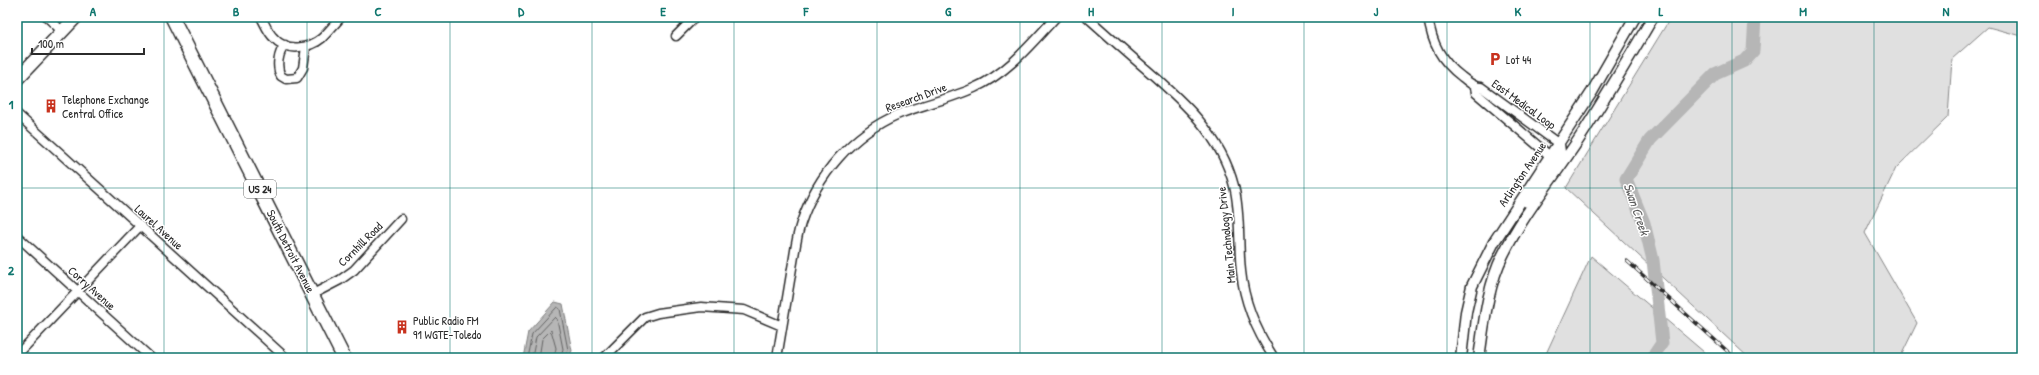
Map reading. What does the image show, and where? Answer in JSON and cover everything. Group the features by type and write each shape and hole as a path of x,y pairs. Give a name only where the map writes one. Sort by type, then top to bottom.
{"main road":[{"path":"17,79 76,17"},
{"name":"South Detroit Avenue","path":"172,17 313,294 341,356"}],"street":[{"path":"46,17 62,31"},
{"path":"261,17 274,39 285,45 299,48 309,45 321,38 341,17"},
{"path":"676,36 695,17"},
{"name":"Research Drive","path":"777,358 800,224 818,186 842,154 862,136 887,120 912,109 961,94 999,74 1028,48 1056,17"},
{"name":"Main Technology Drive","path":"1086,17 1187,105 1203,124 1217,146 1229,172 1236,199 1241,271 1246,298 1261,337 1274,358"},
{"name":"East Medical Loop","path":"1428,17 1432,37 1441,56 1450,67 1474,87 1481,88 1558,144"},
{"name":"Arlington Avenue","path":"1461,358 1466,312 1472,286 1500,231 1592,92 1635,17"},
{"path":"1502,256 1519,227 1588,126 1653,17"},
{"path":"285,45 281,51 278,65 281,76 286,79 297,78 301,73 309,45"},
{"name":"East Medical Loop","path":"1474,87 1476,93 1550,156"},
{"name":"Laurel Avenue","path":"17,114 286,358"},
{"path":"1479,358 1485,313 1493,281 1502,256 1505,240 1510,228 1557,159 1560,152 1558,144"},
{"name":"Cornhill Road","path":"313,294 343,278 354,270 402,219"},
{"path":"17,355 140,226"},
{"name":"Corry Avenue","path":"17,236 151,358"},
{"path":"604,358 645,317 658,313 700,307 744,310 782,326"}],"shaded area":[{"path":"1671,17 2022,17 2022,36 1988,27 1952,59 1948,117 1896,168 1865,233 1917,323 1900,358 1749,358 1566,188"},
{"path":"1591,256 1711,358 1544,358"}],"water":[{"path":"555,302 563,304 572,351 568,358 523,358 528,332"}],"waterway":[{"name":"Swan Creek","path":"1652,358 1662,343 1653,260 1644,223 1626,179 1650,140 1715,74 1744,61 1753,51 1755,17"}],"railway":[{"path":"1627,261 1735,358"}],"place":[{"name":"Lot 44","path":"1495,59"},
{"name":"Telephone Exchange Central Office","path":"51,106"},
{"name":"Public Radio FM 91 WGTE-Toledo","path":"402,327"}]}
